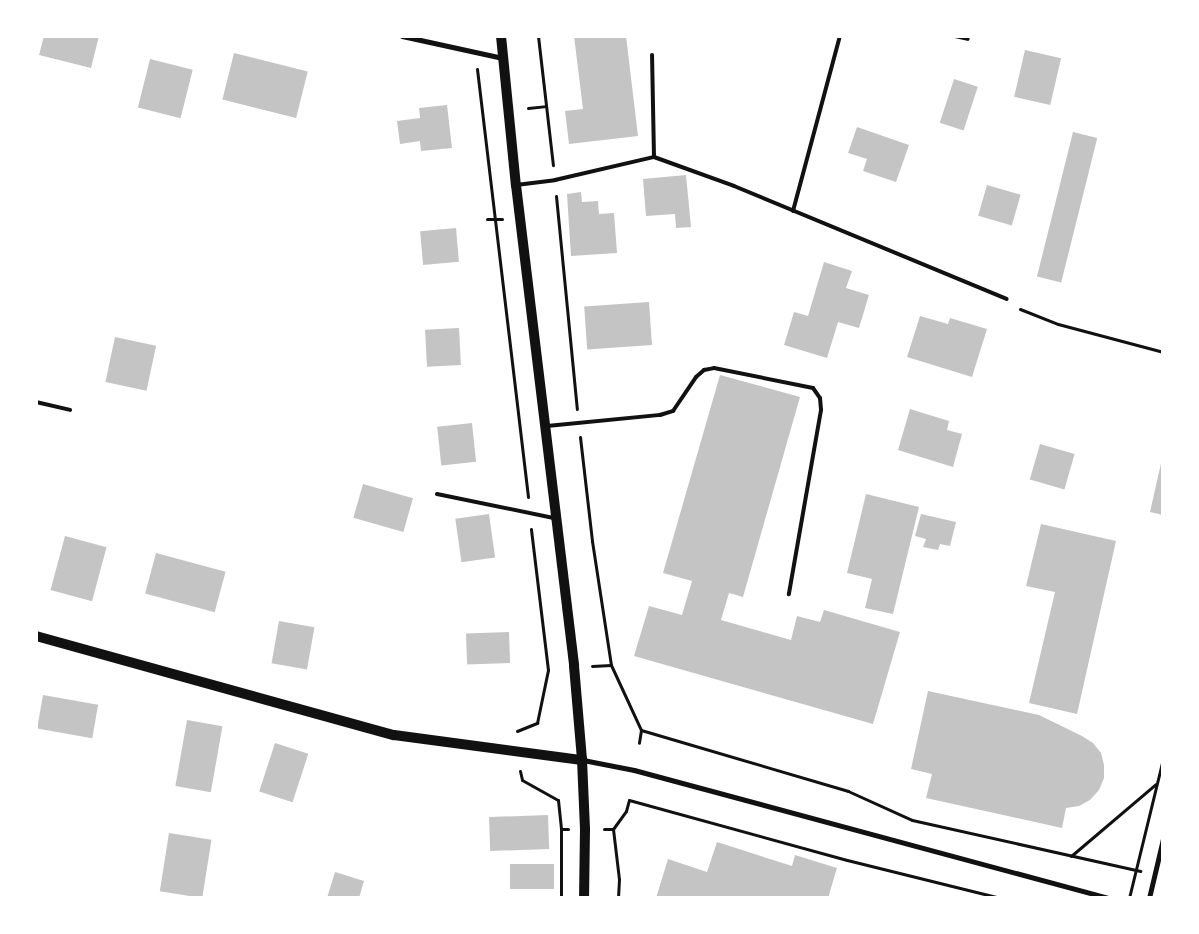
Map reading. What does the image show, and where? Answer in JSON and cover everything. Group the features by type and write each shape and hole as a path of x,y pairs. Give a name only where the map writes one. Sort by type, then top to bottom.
{"main road":[{"path":"501,36 516,185 556,518 582,760 585,829 584,898"},
{"path":"36,636 394,734 582,760"}],"street":[{"path":"402,36 503,58"},
{"path":"582,760 634,770 1107,898"},
{"path":"1149,898 1163,839"}],"lane":[{"path":"793,211 840,36"},
{"path":"955,36 968,39"},
{"path":"652,55 654,157"},
{"path":"516,185 555,180 654,157 734,186 1007,299"},
{"path":"545,426 660,415 673,411 696,377 704,370 714,368 813,388 820,398 821,410 789,594"},
{"path":"36,402 70,410"},
{"path":"437,494 556,518"}],"path":[{"path":"538,36 555,180 578,423 592,541 611,665 641,730 639,743"},
{"path":"475,53 548,670 538,723 517,731 514,750 522,780 558,800 561,829 561,898"},
{"path":"1007,299 1024,312 1163,352"},
{"path":"641,730 848,791 912,820 1154,874"},
{"path":"1129,898 1134,870 1163,758"},
{"path":"1071,856 1156,784"},
{"path":"618,898 619,879 613,829 626,811 628,800 847,860 1001,898"},
{"path":"561,829 613,829"}],"building":[{"path":"44,36 99,36 91,68 39,55"},
{"path":"574,36 626,36 638,136 569,144 565,111 583,109"},
{"path":"1025,50 1061,58 1050,105 1014,97"},
{"path":"234,53 308,71 296,118 222,100"},
{"path":"150,59 193,70 181,118 138,108"},
{"path":"954,79 978,87 964,130 940,123"},
{"path":"447,105 452,148 421,151 420,141 400,144 397,121 420,118 419,108"},
{"path":"857,127 909,145 896,182 863,171 867,159 848,153"},
{"path":"1073,132 1097,138 1061,283 1037,277"},
{"path":"686,175 691,227 676,228 675,214 646,216 643,179"},
{"path":"987,185 1021,195 1012,225 978,216"},
{"path":"581,192 582,202 598,201 599,214 614,213 617,253 571,256 567,194"},
{"path":"456,228 459,262 423,265 420,231"},
{"path":"824,262 852,271 846,288 869,295 859,328 838,322 827,358 784,345 794,312 808,316"},
{"path":"649,302 652,345 587,349 584,307"},
{"path":"920,316 948,324 950,318 987,329 972,377 907,357"},
{"path":"459,328 461,365 427,367 425,330"},
{"path":"115,337 156,346 147,391 105,382"},
{"path":"720,375 800,397 743,597 729,593 721,620 791,640 797,616 820,622 824,610 900,632 873,724 634,656 649,606 682,615 692,581 663,573"},
{"path":"910,409 949,421 947,430 962,434 953,467 898,450"},
{"path":"472,423 476,462 441,465 437,427"},
{"path":"1040,444 1075,454 1064,489 1030,480"},
{"path":"1163,459 1163,515 1150,512"},
{"path":"363,484 413,498 403,532 353,518"},
{"path":"866,494 919,507 893,614 865,608 872,579 847,573"},
{"path":"489,514 495,558 461,562 455,519"},
{"path":"921,514 956,522 950,546 940,544 938,550 923,547 926,539 915,536"},
{"path":"1041,524 1116,541 1077,714 1029,703 1055,592 1026,586"},
{"path":"65,536 107,547 92,601 51,590"},
{"path":"156,553 226,572 215,612 145,594"},
{"path":"279,621 314,627 307,670 272,663"},
{"path":"509,632 510,663 467,664 466,634"},
{"path":"928,691 1039,715 1082,736 1093,743 1101,753 1104,765 1104,778 1099,790 1090,800 1079,806 1066,808 1062,828 926,798 932,774 911,769"},
{"path":"43,695 98,705 92,738 37,728"},
{"path":"187,720 222,726 211,792 175,786"},
{"path":"275,743 308,754 293,802 259,792"},
{"path":"548,815 549,849 490,851 489,817"},
{"path":"169,833 211,840 202,898 160,891"},
{"path":"717,842 792,866 795,855 837,868 828,898 656,898 668,859 707,872"},
{"path":"510,864 554,864 554,889 510,889"},
{"path":"335,872 364,881 359,898 327,898"}]}
